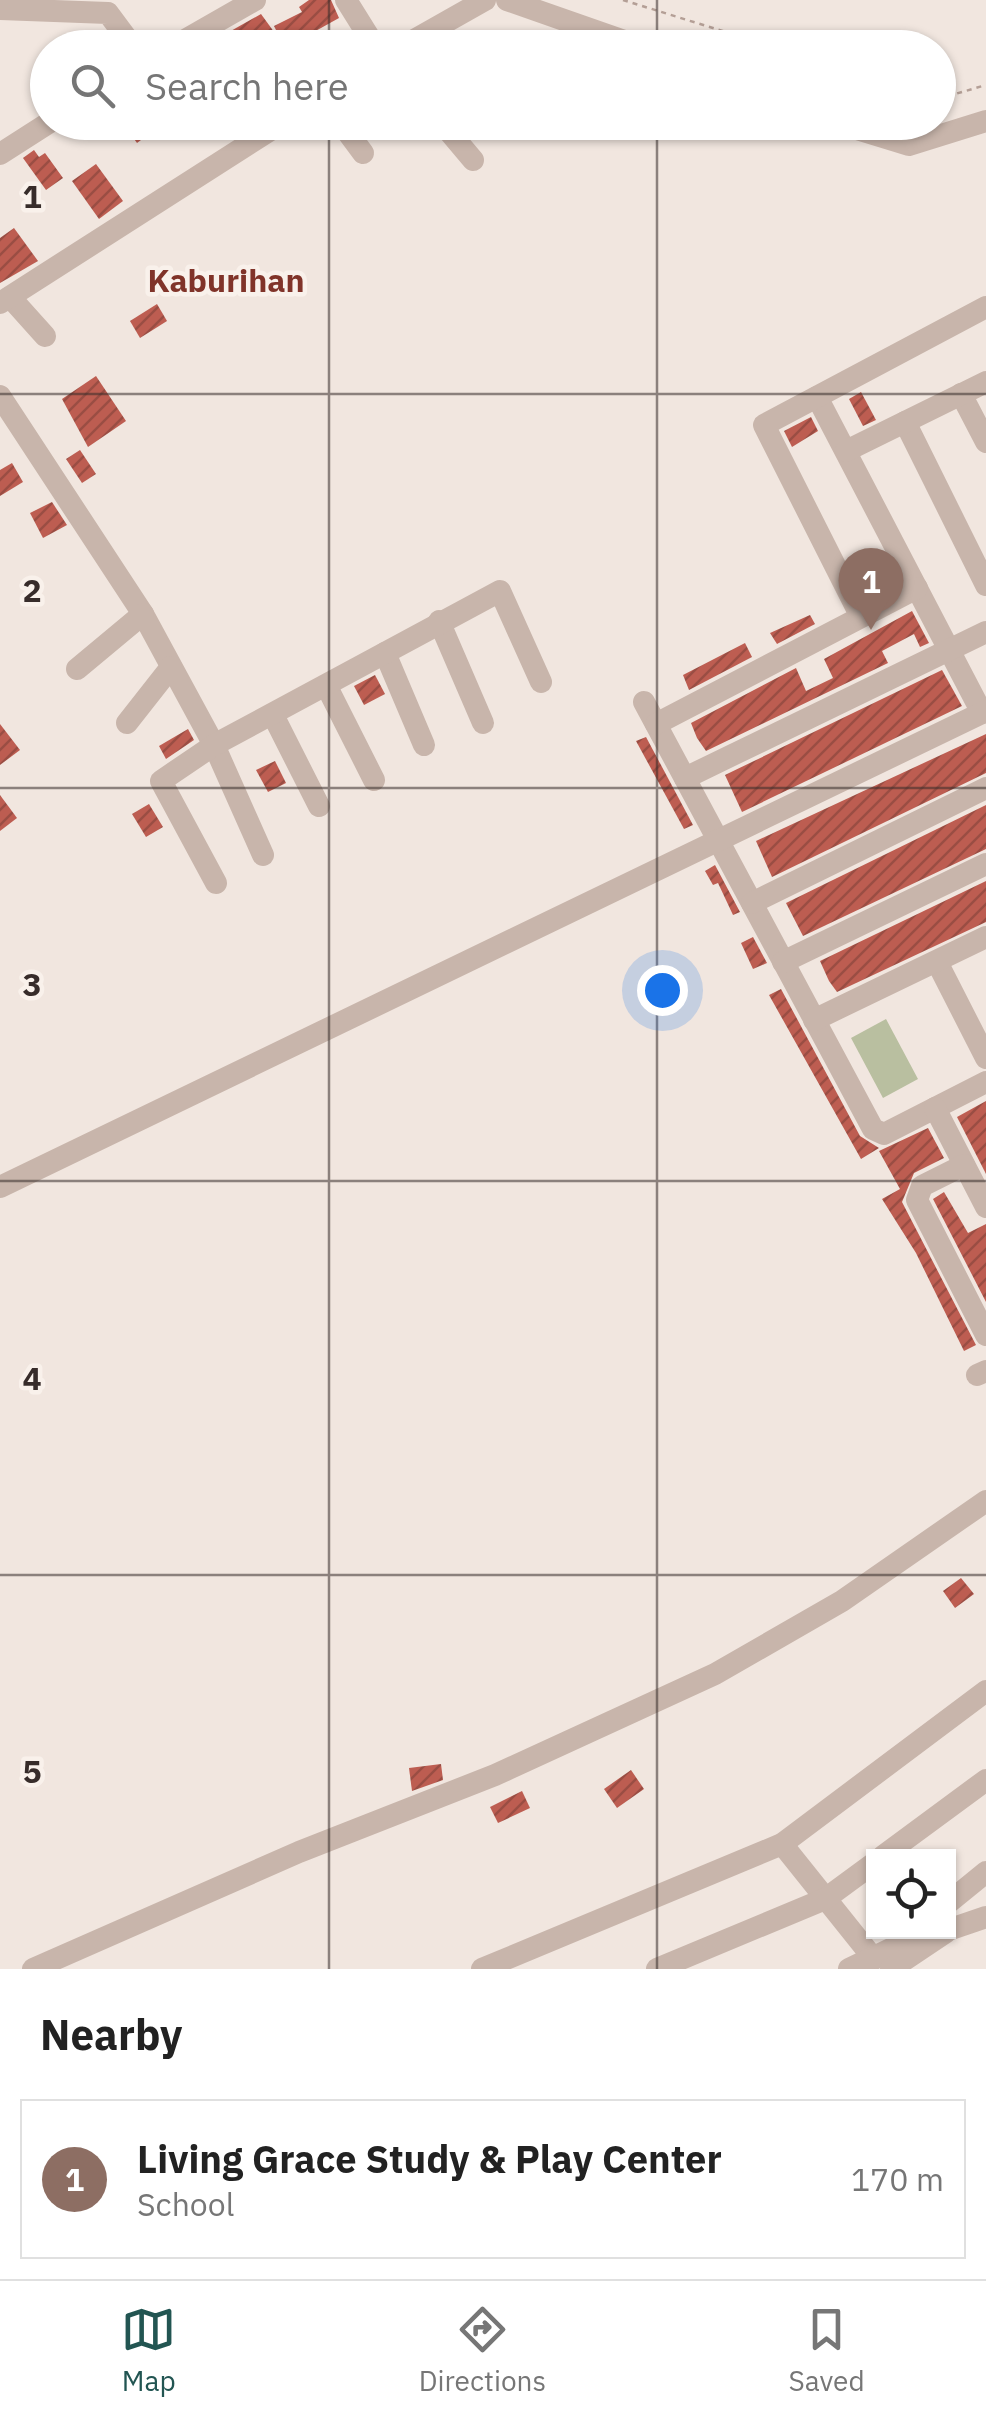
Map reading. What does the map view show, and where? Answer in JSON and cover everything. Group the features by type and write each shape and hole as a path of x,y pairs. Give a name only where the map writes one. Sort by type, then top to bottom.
{"street":[{"path":"202,30 255,0"},
{"path":"346,0 365,30"},
{"path":"432,30 485,0"},
{"path":"507,0 593,30"},
{"path":"0,9 108,13 121,30"},
{"path":"956,130 986,121"},
{"path":"0,154 30,135"},
{"path":"45,336 5,300 255,140"},
{"path":"353,140 362,153"},
{"path":"456,140 473,160"},
{"path":"879,140 908,145 924,140"},
{"path":"860,615 764,430 768,420 986,307"},
{"path":"846,451 986,382"},
{"path":"961,394 986,442"},
{"path":"0,396 143,614 214,745 263,855"},
{"path":"0,1187 984,712 817,396"},
{"path":"905,422 986,585"},
{"path":"656,724 917,588"},
{"path":"216,883 160,781 214,745 274,717 439,621 500,592 541,682"},
{"path":"77,669 143,614"},
{"path":"439,621 483,723"},
{"path":"685,778 986,632"},
{"path":"385,653 424,745"},
{"path":"127,723 171,667"},
{"path":"327,687 374,780"},
{"path":"644,702 872,1129 884,1134 986,1082"},
{"path":"274,717 319,806"},
{"path":"752,903 986,788"},
{"path":"784,962 986,864"},
{"path":"814,1020 986,937"},
{"path":"937,962 976,1014 986,1058"},
{"path":"935,1108 986,1207"},
{"path":"964,1165 922,1186 917,1200 986,1336"},
{"path":"32,1969 299,1852 494,1775 715,1674 842,1601 986,1501"},
{"path":"482,1969 782,1844 986,1691"},
{"path":"892,1849 986,1780"},
{"path":"782,1844 882,1964"},
{"path":"658,1969 826,1899 866,1870"},
{"path":"956,1896 986,1872"},
{"path":"956,1928 986,1917"},
{"path":"882,1964 907,1939"},
{"path":"849,1969 882,1964 931,1939"}],"path":[{"path":"623,0 719,30"},
{"path":"956,93 986,85"}],"green space":[{"path":"886,1019 918,1079 883,1098 851,1038"}],"building":[{"path":"309,0 331,0 339,18 317,30 276,30 274,26 302,12 299,7"},
{"path":"261,14 273,30 233,30"},
{"path":"34,150 39,157 45,153 63,178 46,190 23,158"},
{"path":"96,164 123,201 99,219 72,181"},
{"path":"14,228 38,261 0,283 0,238"},
{"path":"157,304 167,321 140,338 130,321"},
{"path":"96,376 126,421 88,447 62,399"},
{"path":"861,392 876,420 863,426 849,399"},
{"path":"811,417 818,431 792,447 784,431"},
{"path":"80,450 96,474 82,483 66,459"},
{"path":"12,463 23,482 0,496 0,470"},
{"path":"52,502 67,525 43,538 30,513"},
{"path":"890,569 897,582 868,597 861,584"},
{"path":"912,611 929,643 920,647 914,634 882,651 888,663 706,751 697,738 691,723 796,668 806,691 833,678 824,659"},
{"path":"810,615 815,624 777,644 770,633"},
{"path":"745,643 752,657 689,690 683,675"},
{"path":"942,670 962,706 742,812 725,775"},
{"path":"375,675 385,694 364,705 354,686"},
{"path":"0,724 20,750 0,765"},
{"path":"188,729 194,740 166,759 159,746"},
{"path":"986,734 986,773 772,877 756,841"},
{"path":"646,737 693,825 684,829 636,741"},
{"path":"275,761 286,783 268,792 256,770"},
{"path":"0,795 17,818 0,831"},
{"path":"149,804 163,827 146,837 132,814"},
{"path":"986,805 986,849 803,936 786,903"},
{"path":"715,865 740,912 733,915 718,883 713,885 705,871"},
{"path":"986,881 986,922 837,992 829,981 820,961"},
{"path":"753,937 767,963 753,969 741,943"},
{"path":"781,989 860,1136 879,1148 861,1159 769,995"},
{"path":"986,1101 986,1174 957,1117"},
{"path":"928,1128 944,1158 914,1173 902,1202 976,1345 964,1351 916,1253 882,1199 900,1189 879,1151"},
{"path":"944,1192 968,1233 986,1224 986,1302 933,1199"},
{"path":"961,1578 974,1594 955,1608 943,1591"},
{"path":"441,1764 443,1780 412,1791 409,1768"},
{"path":"631,1770 644,1789 617,1808 604,1789"},
{"path":"522,1791 530,1808 498,1823 490,1807"}],"place":[{"name":"Living Grace Study & Play Center","path":"871,630"}],"district":[{"name":"Kaburihan","path":"226,281"}]}
